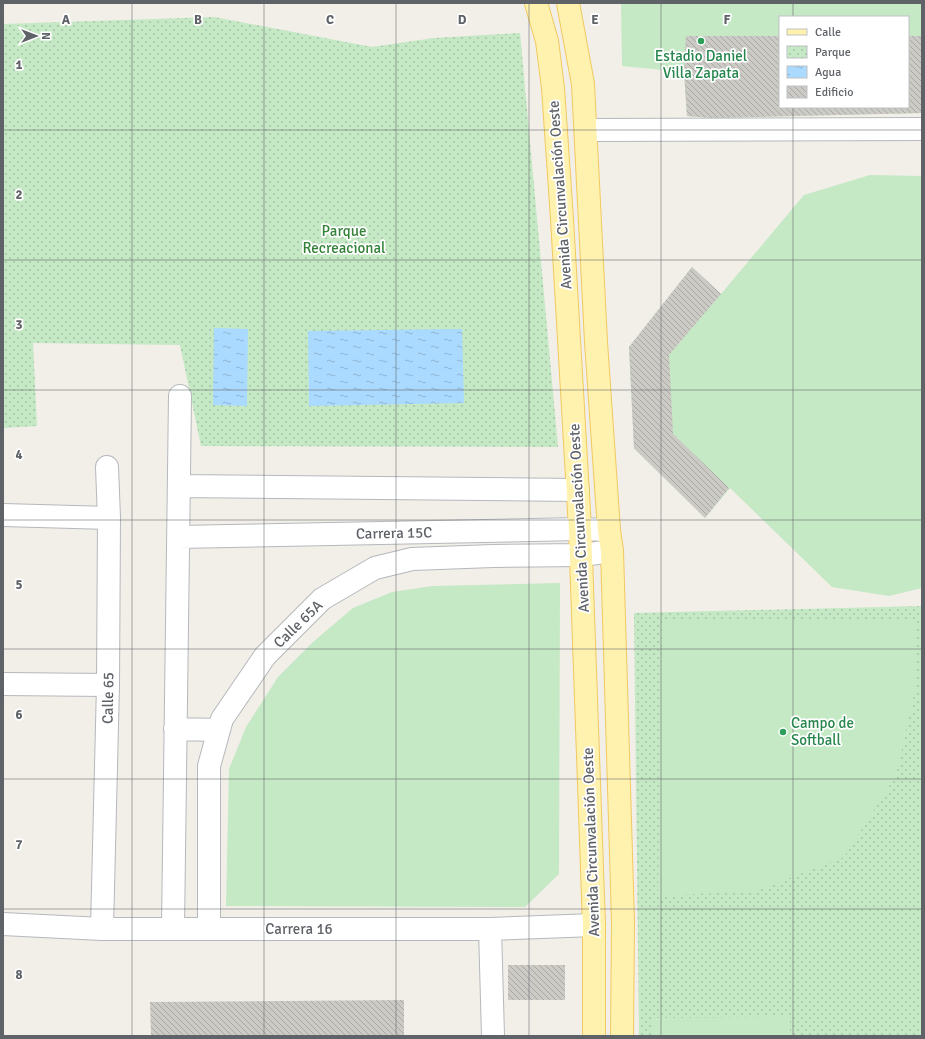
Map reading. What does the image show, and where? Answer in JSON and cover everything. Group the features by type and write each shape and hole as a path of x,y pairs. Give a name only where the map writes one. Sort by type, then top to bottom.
{"main road":[{"name":"Avenida Circunvalación Oeste","path":"536,3 547,41 553,88 582,555 594,925 594,1036"},
{"name":"Avenida Circunvalación Oeste","path":"568,3 582,84 586,130 596,342 611,540 623,922 622,1036"}],"street":[{"path":"586,130 922,129"},
{"path":"173,929 180,396"},
{"name":"Calle 65","path":"102,929 108,685 110,518 107,467"},
{"path":"179,486 578,490"},
{"path":"3,515 110,518"},
{"name":"Carrera 15C","path":"178,537 580,529 611,540"},
{"name":"Calle 65A","path":"209,929 209,766 222,719 265,656 322,599 375,568 412,559 582,555 611,540"},
{"path":"3,684 108,685"},
{"path":"176,729 219,730"},
{"name":"Carrera 16","path":"3,924 102,929 490,929 594,925"},
{"path":"490,929 493,1036"}],"green space":[{"name":"Estadio Daniel Villa Zapata","path":"621,3 922,3 922,113 712,118 687,116 684,72 622,66"},
{"name":"Parque Recreacional","path":"214,17 372,47 434,38 520,33 558,447 201,446 180,345 33,343 37,426 3,428 3,24"},
{"path":"870,175 922,176 922,588 889,596 832,587 730,488 705,518 634,448 629,347 692,267 721,294 804,195"},
{"path":"560,583 559,874 525,907 226,906 229,769 246,727 278,677 313,642 353,608 392,592 432,586"},
{"path":"922,606 922,1036 639,1036 634,613"},
{"name":"Campo de Softball","path":"915,619 916,687 896,776 844,857 757,891 658,896 662,620"},
{"path":"790,1017 790,1036 651,1036 651,1018"}],"water":[{"path":"214,328 248,329 247,406 213,405"},
{"path":"462,329 464,403 309,406 308,331"}],"building":[{"path":"686,36 779,36 779,108 909,108 909,36 922,36 922,113 712,118 687,116 684,72"},
{"path":"692,267 721,294 669,355 673,434 729,488 705,518 634,448 629,347"},
{"path":"508,965 565,965 565,1000 508,1000"},
{"path":"404,1000 404,1036 151,1036 150,1002"}],"place":[{"name":"Estadio Daniel Villa Zapata","path":"701,41"},
{"name":"Campo de Softball","path":"783,732"}]}
